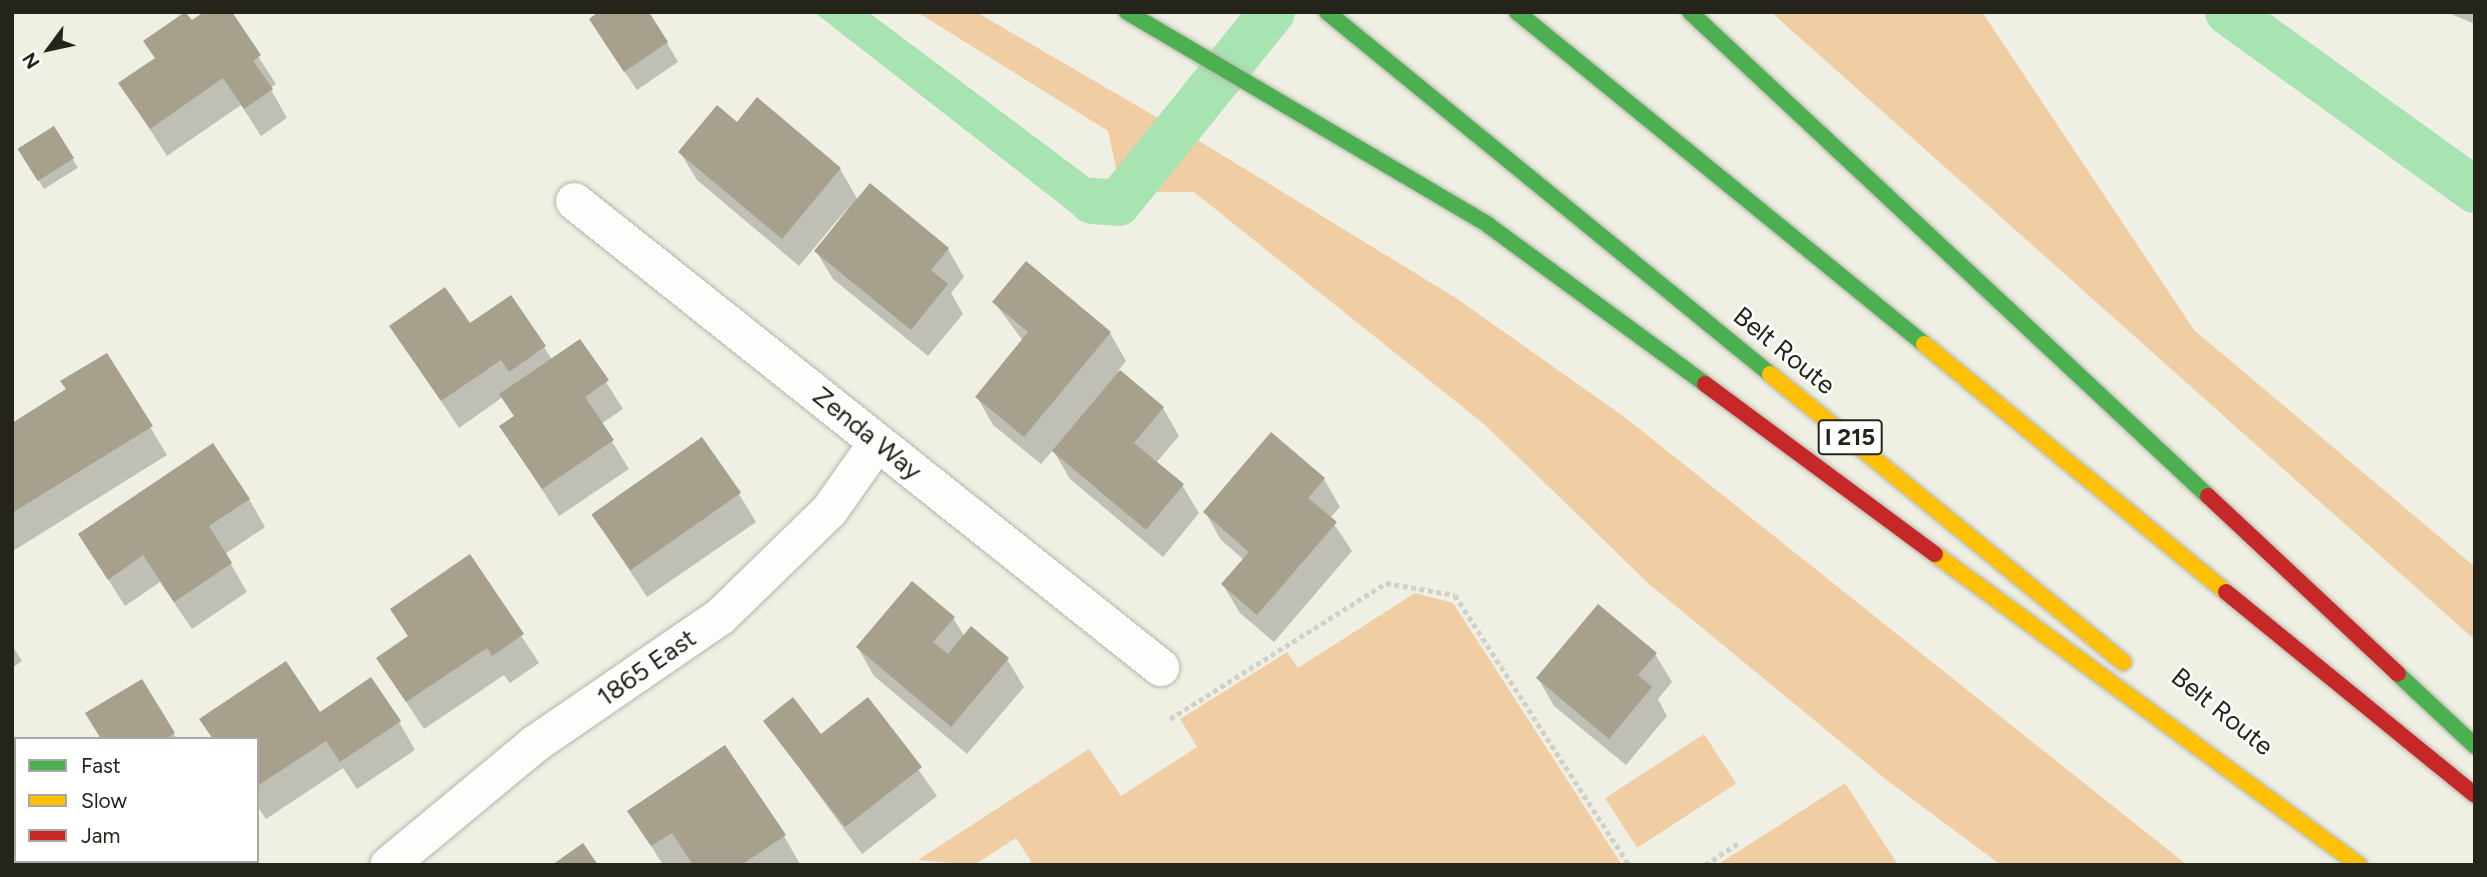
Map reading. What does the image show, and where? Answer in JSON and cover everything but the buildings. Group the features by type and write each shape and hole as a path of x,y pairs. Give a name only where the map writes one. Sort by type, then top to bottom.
{"highway":[{"path":"1127,12 1488,225 2358,865"},
{"name":"Belt Route","path":"1327,12 2134,671"},
{"path":"1517,12 2475,794"},
{"path":"1690,12 2475,746"},
{"name":"Belt Route","path":"2188,715 2370,865"}],"street":[{"name":"Zenda Way","path":"573,201 1160,667"},
{"name":"1865 East","path":"388,865 535,743 720,616 829,510 877,442"}],"path":[{"path":"1170,719 1387,583 1455,595 1629,865"},
{"path":"1704,865 1740,842"}],"shaded area":[{"path":"814,12 868,12 1091,179 1114,185 1131,164 1155,191 1124,222 1073,214"},
{"path":"917,12 976,12 1158,118 1156,129 1118,177 1108,131"},
{"path":"1771,12 1982,12 2194,330 2475,567 2475,640"},
{"path":"1186,133 1456,298 1627,419 2187,865 2001,865 1888,781 1649,584 1484,424 1194,192 1137,192"},
{"path":"1415,593 1453,603 1622,865 1027,865 1031,861 1016,838 974,865 918,860 1089,749 1121,796 1197,747 1180,719 1287,652 1298,668"},
{"path":"1704,734 1736,783 1637,848 1605,798"},
{"path":"1845,783 1898,865 1717,865"}],"waterway":[{"path":"1092,201 1118,203 1272,12"},
{"path":"2228,12 2475,190"}],"traffic: fast":[{"path":"1127,12 1488,225 1705,384"},
{"path":"1327,12 1770,374"},
{"path":"1517,12 1924,344"},
{"path":"1690,12 2208,496"},
{"path":"2398,674 2475,746"}],"traffic: slow":[{"path":"1924,344 2226,592"},
{"path":"1770,374 2123,662"},
{"path":"1935,554 2359,865"}],"traffic: jam":[{"path":"1705,384 1935,554"},
{"path":"2208,496 2398,674"},
{"path":"2226,592 2475,795"}]}
